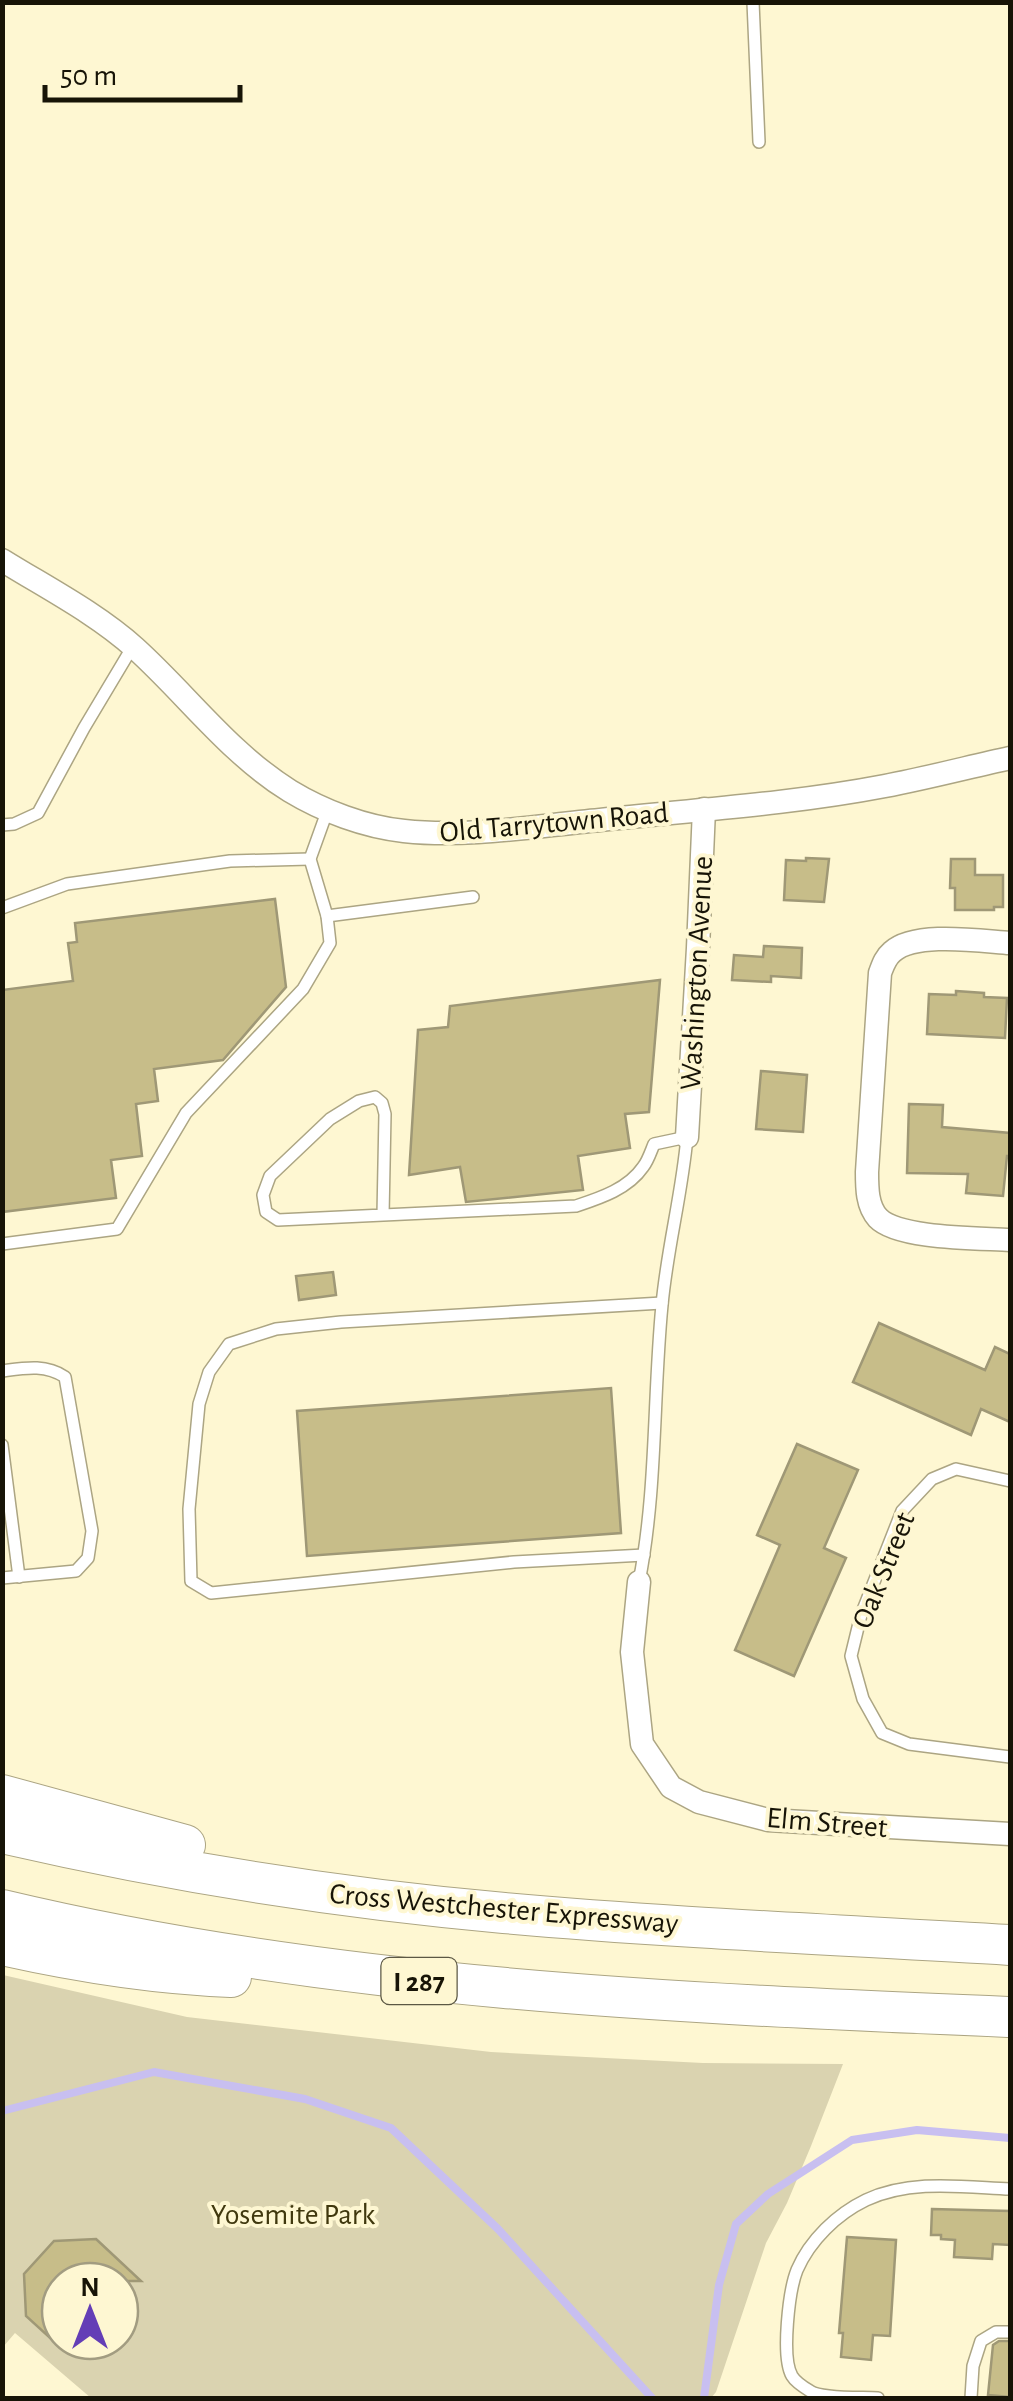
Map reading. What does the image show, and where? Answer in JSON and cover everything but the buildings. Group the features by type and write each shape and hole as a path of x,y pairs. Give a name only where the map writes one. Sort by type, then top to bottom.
{"highway":[{"path":"2,1795 412,1904"},
{"name":"Cross Westchester Expressway","path":"2,1832 228,1878 412,1904 582,1919 1010,1944"},
{"name":"I 287","path":"2,1910 216,1952 403,1979 615,1996 1010,2017"},
{"path":"2,1945 144,1971 403,1979"}],"street":[{"name":"Old Tarrytown Road","path":"2,560 102,622 133,646 230,746 281,785 328,809 401,831 444,834 511,830 704,810 883,786 1010,758"},
{"name":"Washington Avenue","path":"687,1137 704,810"},
{"path":"1010,943 909,942 885,959 880,973 867,1172 874,1215 888,1226 926,1234 1010,1240"},
{"name":"Elm Street","path":"639,1582 632,1652 642,1744 671,1787 699,1802 768,1820 1010,1834"}],"lane":[{"path":"753,2 759,142"},
{"path":"2,826 38,813 133,646"},
{"path":"2,1244 117,1230 186,1113 303,989 330,943 327,916 310,859 328,809"},
{"path":"2,908 67,884 230,861 310,859"},
{"path":"327,916 473,897"},
{"path":"383,1215 385,1114 382,1103 374,1097 359,1101 330,1119 270,1176 263,1196 266,1212 278,1220 576,1206 604,1197 626,1183 643,1168 654,1144 687,1137 662,1303 654,1445 639,1582"},
{"path":"644,1555 514,1562 211,1594 191,1581 189,1508 199,1404 209,1372 229,1344 276,1329 325,1324 662,1303"},
{"path":"2,1370 52,1368 65,1377 92,1530 88,1558 76,1572 2,1578"},
{"path":"2,1445 19,1576"},
{"name":"Oak Street","path":"1010,1481 956,1469 932,1479 902,1511 860,1615 851,1656 863,1699 882,1734 909,1744 1010,1756"},
{"path":"878,2398 813,2394 792,2377 786,2357 786,2325 796,2272 814,2243 837,2217 869,2199 906,2188 1010,2189"},
{"path":"971,2398 973,2366 982,2341 996,2332 1010,2332"}],"green space":[{"name":"Yosemite Park","path":"3,1975 187,2017 491,2052 703,2063 843,2064 787,2203 766,2243 711,2398 91,2398 48,2361 140,2361 140,2261 40,2261 40,2354 15,2333 3,2347"}],"waterway":[{"path":"2,2111 154,2072 305,2099 391,2128 498,2229 652,2398"},
{"path":"704,2398 719,2285 736,2224 768,2194 852,2140 917,2130 1010,2138"}]}
